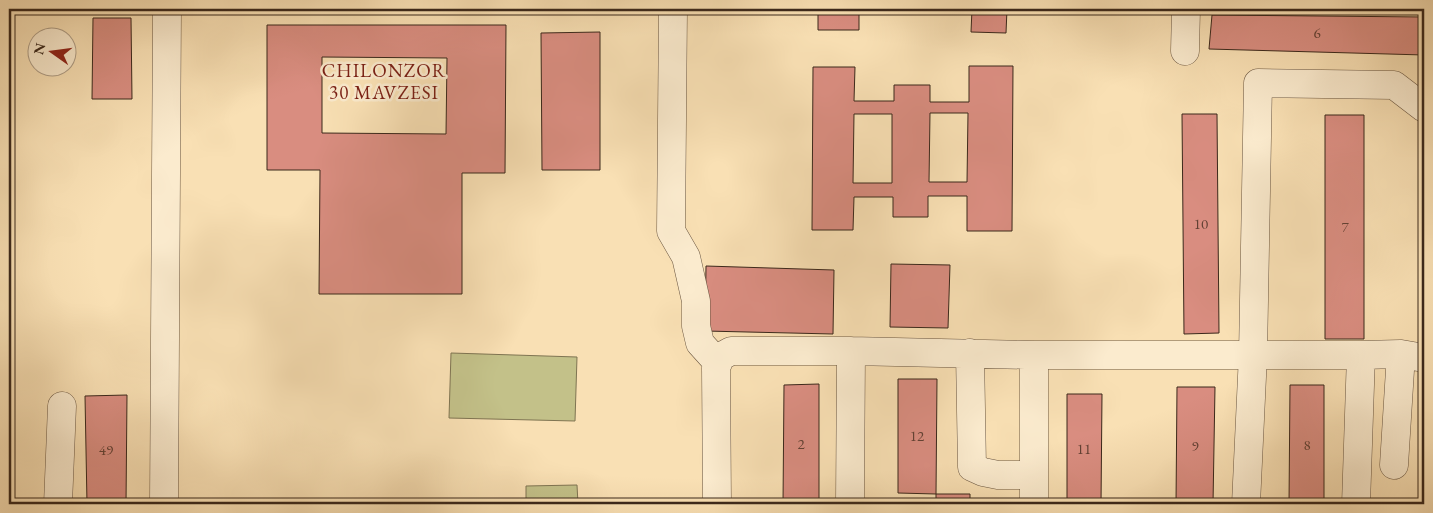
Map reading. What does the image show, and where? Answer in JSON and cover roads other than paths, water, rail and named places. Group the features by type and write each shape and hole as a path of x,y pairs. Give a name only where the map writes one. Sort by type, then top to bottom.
{"lane":[{"path":"164,504 167,9"},
{"path":"673,9 671,231 686,257 696,301 696,326 700,343 718,362"},
{"path":"1186,9 1186,51"},
{"path":"1246,504 1253,355 1258,83 1394,85 1424,108"},
{"path":"717,504 716,368 720,357 731,351 851,351 1034,355 1413,356 1394,465"},
{"path":"850,504 851,351"},
{"path":"970,353 972,466 991,474 1034,476"},
{"path":"1034,355 1034,504"},
{"path":"1356,504 1361,355"},
{"path":"58,504 62,406"}],"district":[{"name":"CHILONZOR 30 MAVZESI","path":"384,81"}]}
